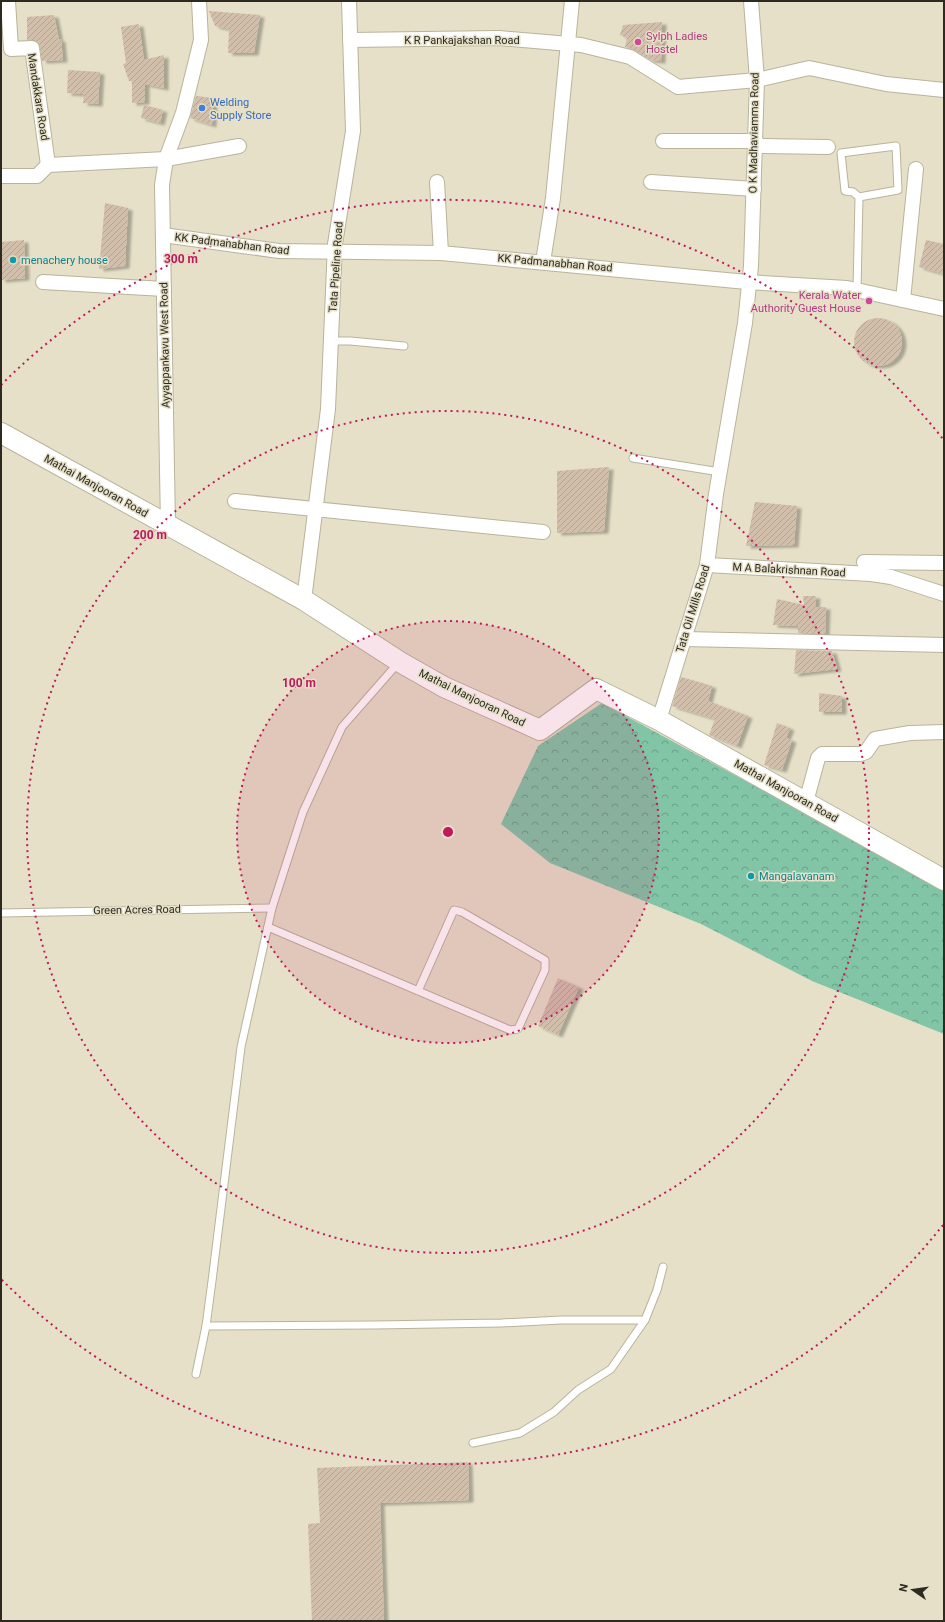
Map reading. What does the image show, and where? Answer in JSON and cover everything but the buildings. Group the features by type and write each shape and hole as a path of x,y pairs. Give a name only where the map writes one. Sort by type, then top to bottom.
{"street":[{"name":"Mandakkara Road","path":"8,1 10,49 32,48 48,165"},
{"name":"Ayyappankavu West Road","path":"168,526 162,185 166,159 183,113 201,40 199,1"},
{"name":"Tata Pipeline Road","path":"304,600 328,409 335,252 353,131 349,1"},
{"path":"543,262 553,198 572,1"},
{"name":"O K Madhaviamma Road","path":"751,1 757,80 751,266"},
{"name":"K R Pankajakshan Road","path":"350,40 499,38 581,45 630,57 678,87 757,80 809,68 886,84 944,90"},
{"path":"663,141 828,147"},
{"path":"1,176 37,176 48,165 166,159 239,146"},
{"path":"902,300 916,169"},
{"path":"437,182 441,253"},
{"path":"651,182 754,189"},
{"name":"KK Padmanabhan Road","path":"164,235 279,251 441,253 749,282 766,282 857,290 944,309"},
{"name":"Tata Oil Mills Road","path":"660,720 707,565 720,472 745,323 751,266"},
{"path":"43,282 164,289"},
{"name":"Mathai Manjooran Road","path":"1,433 304,600 400,662 444,687 540,730 596,689 660,720 944,880"},
{"path":"235,502 543,532"},
{"path":"864,562 944,563"},
{"name":"M A Balakrishnan Road","path":"707,565 871,574 891,577 944,594"},
{"path":"684,639 944,645"},
{"path":"806,802 818,758 822,754 860,754 866,752 875,739 910,733 944,732"}],"lane":[{"path":"896,146 898,190 859,197 853,192 845,191 841,153 896,146"},
{"path":"857,290 859,197"},
{"path":"331,341 350,341 404,346"},
{"path":"633,458 720,472"},
{"path":"196,1374 206,1326 241,1047 272,908 303,812 342,727 400,662"},
{"name":"Green Acres Road","path":"1,913 272,908"},
{"path":"268,927 418,991 510,1030 518,1029 544,970 545,960 462,912 454,910 418,991"},
{"path":"473,1443 520,1433 554,1412 578,1390 611,1369 645,1320 657,1290 663,1267"},
{"path":"206,1326 398,1325 561,1320 645,1320"}],"green space":[{"name":"Mangalavanam","path":"602,703 944,889 944,1034 812,981 701,924 550,863 501,824 538,746"}],"place":[{"name":"Sylph Ladies Hostel","path":"638,42"},
{"name":"Welding Supply Store","path":"202,108"},
{"name":"menachery house","path":"13,260"},
{"name":"Kerala Water Authority Guest House","path":"869,301"},
{"name":"Mangalavanam","path":"751,876"}]}
